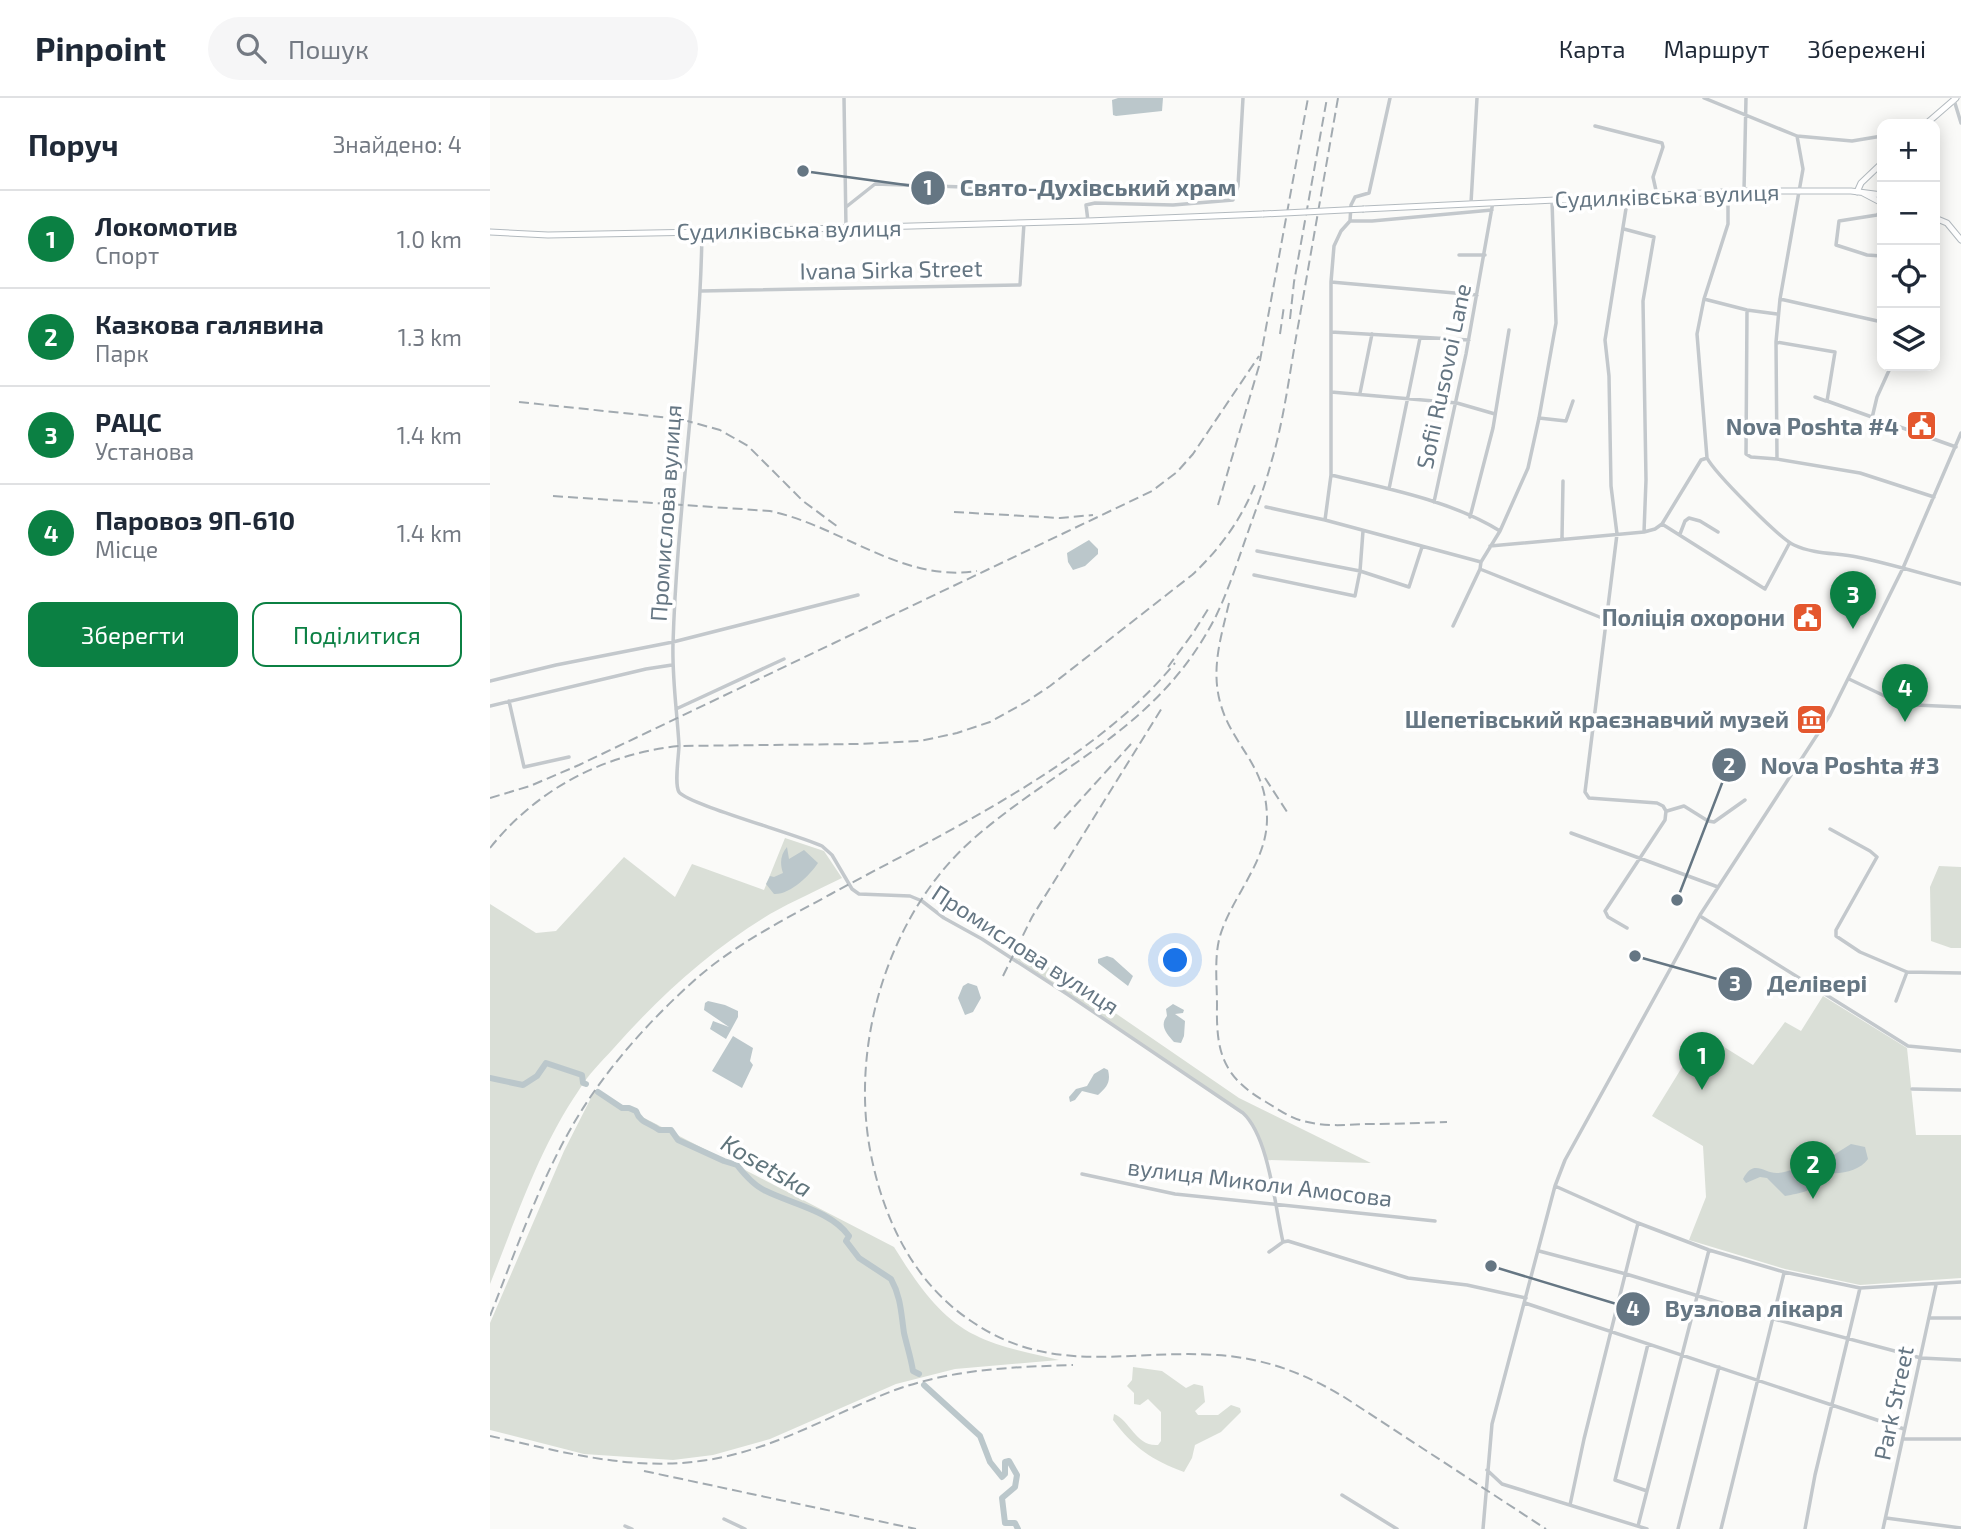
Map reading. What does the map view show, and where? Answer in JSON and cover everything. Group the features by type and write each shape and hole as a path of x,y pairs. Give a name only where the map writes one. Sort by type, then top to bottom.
{"main road":[{"path":"1932,119 1955,99"},
{"path":"1860,193 1861,183 1877,168"},
{"name":"Судилківська вулиця","path":"490,232 548,235 1088,221 1728,191 1877,195"},
{"name":"Судилківська вулиця","path":"1860,193 1877,202"},
{"path":"1940,219 1961,240"}],"street":[{"path":"844,98 846,228"},
{"path":"1088,221 1086,205 1095,203 1173,205 1233,200 1238,186 1243,98"},
{"path":"1325,520 1331,475 1330,331 1334,246 1341,231 1350,221 1351,205 1355,197 1369,193 1390,98"},
{"path":"1471,203 1477,98"},
{"path":"1744,191 1746,98"},
{"path":"1707,99 1797,136 1852,141 1877,137"},
{"path":"1955,99 1961,123"},
{"path":"1595,126 1662,142 1663,147 1653,177 1657,195"},
{"path":"1776,459 1778,314 1803,169 1797,136"},
{"path":"846,207 875,184 993,188"},
{"path":"1728,191 1728,224 1704,299 1696,349 1707,458 1738,494 1790,543 1805,550 1855,557 1961,584"},
{"path":"1627,928 1608,918 1605,911 1665,820 1666,811 1657,803 1589,798 1585,792 1617,534 1611,486 1609,376 1605,340 1628,196"},
{"path":"1453,626 1480,569 1480,562 1500,531 1528,468 1556,323 1552,199"},
{"name":"Sofii Rusovoi Lane","path":"1434,502 1457,403 1493,202"},
{"path":"1350,221 1492,210"},
{"path":"1877,215 1839,221 1836,245 1877,256"},
{"name":"Ivana Sirka Street","path":"701,291 1020,285 1024,223"},
{"path":"1624,229 1654,237 1643,301 1646,480 1644,532"},
{"name":"Промислова вулиця","path":"702,232 701,291 682,503 672,665 679,765 676,786 680,794 700,804 822,846 832,855 852,889 859,894 910,896 922,901 944,918 982,939 1067,994 1243,1113 1255,1128 1262,1144 1283,1242"},
{"name":"Sofii Rusovoi Lane","path":"1459,255 1485,256"},
{"path":"1331,282 1477,295"},
{"path":"1704,299 1747,310 1778,314"},
{"path":"1780,299 1877,321"},
{"path":"1747,310 1746,454 1751,457 1860,472 1934,497"},
{"path":"1470,517 1495,414 1510,330"},
{"path":"1330,331 1469,341"},
{"path":"1360,394 1372,334"},
{"path":"1389,489 1420,338"},
{"path":"1776,342 1835,352 1827,401"},
{"path":"1872,418 1877,397 1889,371"},
{"path":"1331,392 1457,403 1495,414"},
{"path":"1815,397 1956,447"},
{"path":"1539,418 1566,421 1573,401"},
{"path":"1483,1529 1492,1424 1555,1186 1565,1160 1700,915 1822,729 1903,568 1961,433"},
{"path":"1490,545 1655,529 1662,524 1701,460 1707,458"},
{"path":"1331,475 1434,502 1500,531"},
{"path":"1562,538 1563,481"},
{"path":"1266,507 1480,562"},
{"path":"1680,534 1689,518 1718,532"},
{"path":"1662,524 1765,589 1790,543"},
{"path":"1254,575 1355,596 1363,531"},
{"path":"1257,551 1360,571 1409,587 1422,547"},
{"path":"1480,569 1608,620"},
{"path":"490,681 673,642 858,595"},
{"path":"676,709 783,659"},
{"path":"490,706 672,665"},
{"path":"1849,679 1893,700 1961,707"},
{"path":"509,701 522,765 527,767 569,757"},
{"path":"1666,811 1684,806 1714,822 1745,800"},
{"path":"1830,829 1870,850 1877,857 1836,930 1836,936 1860,952 1907,972 1961,973"},
{"path":"1571,833 1718,887"},
{"path":"1700,915 1908,1046 1961,1051"},
{"path":"1896,1001 1907,972"},
{"path":"1912,1089 1961,1090"},
{"name":"вулиця Миколи Амосова","path":"1083,1174 1175,1194 1435,1221"},
{"path":"1555,1186 1638,1223 1709,1250 1784,1272 1860,1288 1961,1282"},
{"path":"1570,1505 1638,1223"},
{"path":"1269,1252 1288,1241 1408,1278 1467,1285 1525,1301 1904,1429"},
{"path":"1638,1526 1709,1250"},
{"path":"1539,1251 1626,1273 1774,1319 1921,1358 1961,1360"},
{"path":"1720,1529 1784,1272"},
{"name":"Park Street","path":"1883,1529 1936,1284"},
{"path":"1805,1529 1860,1288"},
{"path":"1929,1318 1961,1318"},
{"path":"1647,1491 1615,1480 1648,1344"},
{"path":"1678,1529 1719,1367"},
{"path":"1902,1439 1961,1440"},
{"path":"1488,1470 1502,1483 1647,1529"},
{"path":"1342,1495 1397,1529"},
{"path":"1886,1518 1961,1528"},
{"path":"724,1519 745,1529"},
{"path":"625,1526 632,1529"}],"shaded area":[{"path":"1163,98 1162,111 1116,116 1113,115 1112,100"},
{"path":"1089,540 1098,549 1098,554 1085,566 1073,570 1067,553"},
{"path":"785,838 824,851 842,878 770,914 706,959 667,993 595,1069 565,1112 540,1160 490,1284 490,904 536,933 556,931 624,857 675,897 692,864 764,890"},
{"path":"787,847 789,859 804,850 818,863 793,888 774,894 766,884 770,876 783,873 781,860"},
{"path":"1939,866 1961,867 1961,948 1951,948 1931,941 1930,887"},
{"path":"1022,949 1239,1098 1371,1163 1266,1160 1249,1119 1015,958"},
{"path":"1107,956 1133,976 1128,986 1098,963 1098,959"},
{"path":"968,983 977,986 981,998 973,1012 965,1015 958,998 963,986"},
{"path":"1823,996 1907,1048 1916,1135 1961,1135 1961,1278 1860,1285 1785,1269 1689,1240 1706,1197 1703,1146 1652,1116 1684,1064 1681,1061 1694,1039 1708,1037 1753,1065 1785,1022 1801,1031"},
{"path":"708,1001 738,1011 738,1017 726,1039 710,1029 713,1021 729,1027 704,1010"},
{"path":"1173,1004 1184,1010 1183,1013 1175,1014 1185,1021 1181,1043 1174,1042 1164,1027 1166,1009"},
{"path":"733,1036 753,1048 750,1061 753,1065 742,1088 712,1071"},
{"path":"1104,1068 1108,1070 1108,1084 1098,1095 1082,1091 1070,1102 1069,1097 1076,1089 1087,1086 1094,1074"},
{"path":"594,1092 894,1247 928,1297 962,1328 1016,1350 1059,1360 955,1369 896,1384 770,1439 713,1455 673,1460 584,1454 490,1430 490,1323 564,1151"},
{"path":"1851,1144 1865,1147 1868,1159 1851,1170 1831,1173 1827,1159"},
{"path":"1811,1163 1818,1170 1817,1182 1814,1187 1798,1194 1785,1196 1767,1178 1760,1177 1746,1183 1743,1179 1755,1168 1778,1173"},
{"path":"1133,1367 1162,1371 1186,1388 1194,1384 1203,1386 1205,1402 1195,1411 1198,1415 1218,1415 1231,1405 1240,1408 1241,1412 1221,1432 1195,1445 1192,1458 1184,1472 1153,1458 1136,1446 1113,1420 1114,1414 1120,1417 1144,1442 1158,1445 1161,1441 1161,1412 1148,1399 1140,1405 1134,1404 1134,1393 1127,1386 1132,1380"}],"waterway":[{"name":"Kosetska","path":"490,1078 523,1085 537,1076 546,1063 582,1075 583,1083 586,1084"},
{"name":"Kosetska","path":"598,1092 622,1108 636,1111 643,1120 659,1130 671,1130 678,1140 737,1165 762,1189 822,1214 841,1227 849,1236 846,1241 859,1258 891,1279 899,1299 913,1371 919,1374"},
{"name":"Kosetska","path":"924,1385 980,1436 990,1462 1002,1477 1005,1474 1005,1462 1009,1461 1017,1475 1015,1487 1002,1498 1005,1523 1015,1523 1018,1529"}],"railway":[{"path":"1218,505 1259,366 1308,98"},
{"path":"1290,319 1294,282 1327,98"},
{"path":"1338,98 1276,446 1221,606 1193,655 1166,688 1106,742 972,840 943,871 918,905 897,944 882,984 871,1027 866,1070 866,1113 871,1155 893,1226 918,1269 951,1306 1001,1338 1031,1349 1061,1355 1217,1355 1251,1359 1283,1368 1344,1397 1546,1529"},
{"path":"1280,334 1284,306"},
{"path":"490,798 530,786 579,765 1152,491 1177,472 1193,454 1259,356"},
{"path":"519,402 680,419 720,430 748,446 803,501 838,527"},
{"path":"490,848 529,808 551,792 599,766 651,750 679,746 920,741 990,722 1050,686 1192,575 1228,534 1255,485"},
{"path":"553,496 770,511 796,518 872,551 923,569 977,571"},
{"path":"954,512 1060,518 1093,515"},
{"path":"1229,603 1218,652 1217,689 1225,718 1261,784 1267,819 1261,850 1225,921 1218,944 1217,1022 1225,1062 1231,1073 1252,1093 1293,1118 1303,1121 1335,1125 1447,1122"},
{"path":"1168,667 1210,606"},
{"path":"490,1316 553,1162 580,1113 619,1059 681,993 712,966 761,933 968,821 1059,765 1141,700 1175,663"},
{"path":"1003,976 1032,917 1162,708"},
{"path":"1054,829 1131,744"},
{"path":"1265,778 1289,815"},
{"path":"490,1436 594,1458 647,1463 700,1461 751,1450 917,1383 983,1370 1073,1365"},
{"path":"644,1471 916,1529"}],"place":[{"name":"Свято-Духівський храм","path":"803,171"},
{"name":"Nova Poshta #4","path":"1922,426"},
{"name":"Поліція охорони","path":"1808,617"},
{"name":"РАЦС","path":"1853,629"},
{"name":"Шепетівський краєзнавчий музей","path":"1812,719"},
{"name":"Паровоз 9П-610","path":"1905,722"},
{"name":"Nova Poshta #3","path":"1677,900"},
{"name":"Делівері","path":"1635,956"},
{"name":"Локомотив","path":"1702,1090"},
{"name":"Казкова галявина","path":"1813,1199"},
{"name":"Вузлова лікаря","path":"1491,1266"}]}
